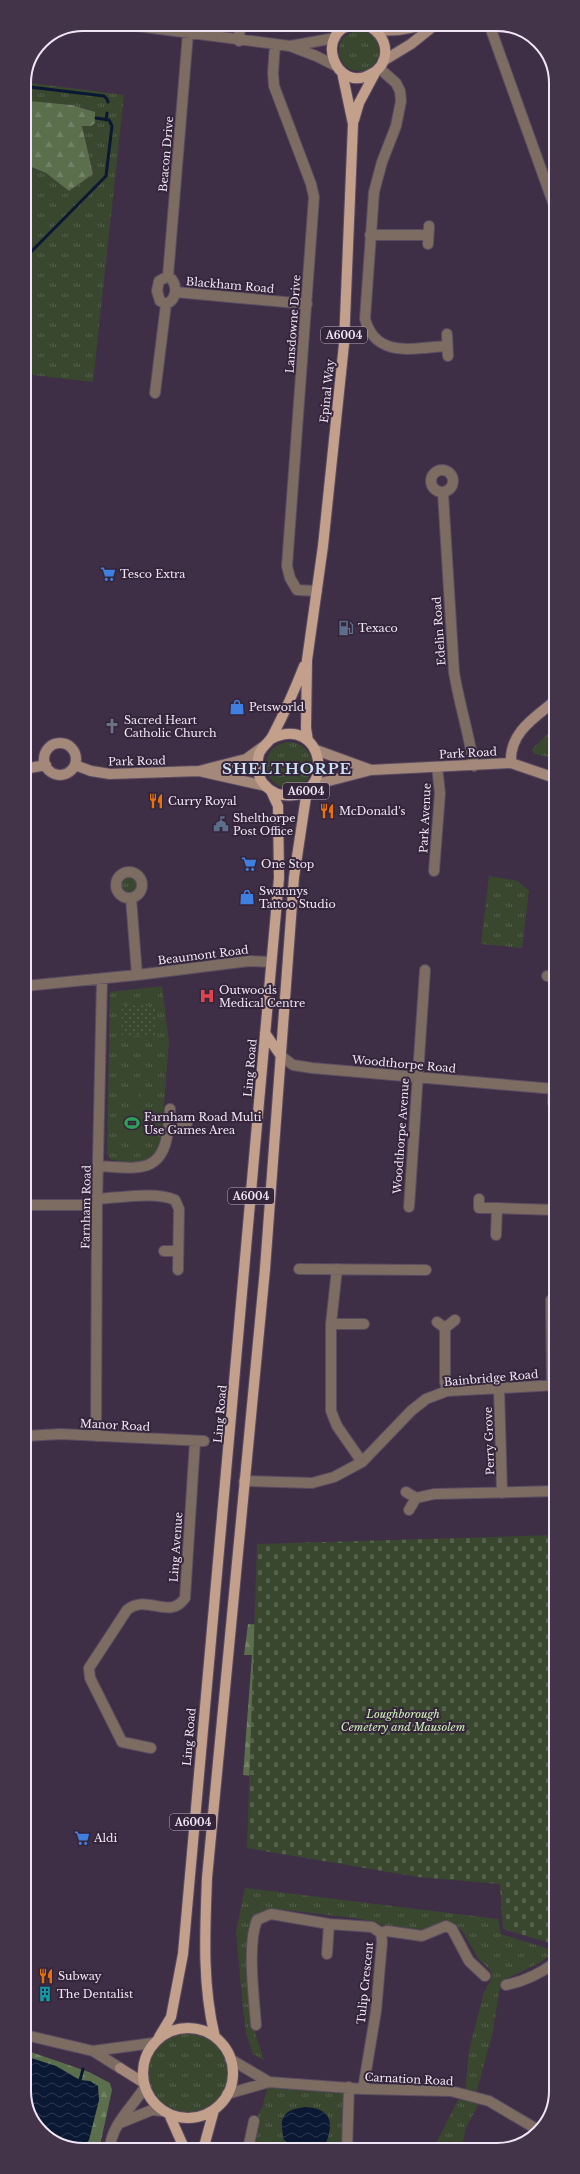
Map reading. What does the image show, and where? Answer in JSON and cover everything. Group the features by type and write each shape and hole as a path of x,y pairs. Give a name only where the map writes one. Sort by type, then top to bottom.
{"main road":[{"name":"Epinal Way","path":"340,31 332,52 339,69 353,124"},
{"path":"339,69 348,76 363,78 380,67 385,55 384,42 375,31"},
{"name":"Epinal Way","path":"308,741 306,728 307,660 317,591 344,344 353,124 359,103 380,67"},
{"name":"Epinal Way","path":"267,743 286,710 307,660"},
{"path":"267,743 286,734 298,736 308,741 316,750"},
{"name":"A6004","path":"267,743 258,758 258,771 268,788 279,795 289,796 310,787"},
{"name":"A6004","path":"215,2037 209,2012 206,1978 205,1933 207,1878 265,1269 294,877 310,787 320,768 316,750"},
{"name":"Ling Road","path":"156,2040 172,2017 183,1954 279,878 280,825 278,806 268,788"},
{"name":"Woodthorpe Road","path":"265,1033 281,1056"},
{"name":"A6004","path":"144,2085 142,2070 145,2057 156,2040 168,2032 185,2028 201,2030 215,2037 226,2049 230,2059 232,2077 227,2094 214,2110 205,2143"},
{"path":"144,2085 150,2098 166,2113 181,2143"},
{"name":"A6004","path":"166,2113 188,2118 198,2117 214,2110"}],"street":[{"path":"175,31 290,46 316,56 339,69"},
{"path":"239,40 240,31"},
{"path":"290,46 340,31"},
{"path":"427,31 380,67 396,83 401,101 396,126 378,175 370,235 365,319 368,332 376,341 395,349 448,351 447,334"},
{"path":"492,31 549,191"},
{"name":"Beacon Drive","path":"175,292 174,282 168,276 188,33"},
{"name":"Lansdowne Drive","path":"276,44 273,73 274,86 311,184 314,197 287,566 290,578 296,590 317,591"},
{"path":"370,235 428,235"},
{"path":"166,304 160,301 157,291 159,281 168,276"},
{"path":"154,394 166,304 170,302 175,292"},
{"name":"Blackham Road","path":"175,292 307,304"},
{"name":"Edelin Road","path":"442,493 454,672 458,697 474,766"},
{"name":"Park Road","path":"310,787 371,770 511,763 513,744 519,731 549,707"},
{"path":"63,743 68,745 74,751 75,765 68,773 58,775 53,773 46,765 45,757 48,749 52,746 63,743"},
{"name":"Park Road","path":"75,765 91,771 110,774 199,771 246,759 267,743"},
{"name":"Park Road","path":"316,750 371,770"},
{"path":"511,763 549,776"},
{"path":"31,768 46,765"},
{"name":"Park Avenue","path":"434,871 440,793 437,767"},
{"name":"Park Road","path":"199,771 268,788"},
{"path":"131,898 137,975"},
{"name":"Beaumont Road","path":"31,985 102,979 249,961 271,962"},
{"name":"Woodthorpe Avenue","path":"409,1207 425,970"},
{"name":"Farnham Road","path":"96,1436 97,1202 102,979"},
{"name":"Woodthorpe Road","path":"281,1056 293,1065 312,1068 549,1089"},
{"path":"99,1166 139,1167 152,1164 158,1159 165,1148 170,1109"},
{"path":"169,1122 187,1123"},
{"path":"31,1205 97,1202 146,1196 167,1196 175,1200 179,1209 178,1270"},
{"path":"479,1199 479,1208 549,1210"},
{"path":"496,1235 497,1208"},
{"path":"164,1251 178,1251"},
{"path":"299,1269 426,1270"},
{"path":"337,1269 331,1324 331,1411 337,1426 362,1462"},
{"path":"447,1391 444,1382 441,1325 455,1320"},
{"path":"331,1324 364,1324"},
{"name":"Bainbridge Road","path":"244,1481 312,1483 334,1477 362,1462 411,1411 426,1399 447,1391 549,1385"},
{"name":"Perry Grove","path":"499,1388 502,1493"},
{"name":"Manor Road","path":"31,1436 61,1434 199,1441"},
{"name":"Ling Avenue","path":"151,1748 122,1742 89,1673 91,1664 133,1601 173,1609 180,1605 185,1598 199,1441"},
{"path":"406,1492 416,1498 434,1494 549,1491"},
{"path":"409,1510 416,1498"},
{"name":"Tulip Crescent","path":"256,2025 253,1960 255,1926 257,1920 272,1914 329,1924 372,1927 381,1933 382,1942 376,2011 363,2088"},
{"path":"327,1954 329,1924"},
{"path":"381,1933 387,1931 422,1936 446,1926 452,1929 469,1961 485,1976"},
{"path":"506,1985 525,1981 538,1975 549,1967"},
{"path":"31,2036 94,2051 144,2085 120,2124 112,2143"},
{"path":"94,2051 156,2040"},
{"name":"Carnation Road","path":"230,2059 269,2082"},
{"name":"Carnation Road","path":"227,2094 269,2082 363,2088 451,2091 489,2101 534,2127"},
{"path":"347,2143 349,2087"},
{"path":"120,2124 152,2110 166,2113"},
{"path":"249,2143 254,2121"}],"green space":[{"path":"355,31 363,31 370,34 376,40 379,51 376,62 370,68 363,71 355,71 348,68 342,62 339,55 339,47 342,40 348,34"},
{"path":"31,83 124,95 93,382 31,375 31,167 46,173 69,191 93,174 82,126 87,126 89,109 64,104 31,102"},
{"path":"31,101 72,105 95,112 95,123 91,126 82,126 93,174 69,191 46,173 31,167"},
{"path":"549,733 549,757 534,754 532,749"},
{"path":"289,742 302,746 308,752 312,765 308,778 302,784 289,788 276,784 270,778 266,765 270,752 276,746"},
{"path":"129,872 138,876 142,885 138,894 129,898 120,894 116,885 120,876"},
{"path":"489,876 518,881 529,891 522,948 481,944"},
{"path":"162,986 169,1041 161,1142 157,1150 152,1155 141,1161 127,1162 110,1159 107,1154 110,992"},
{"path":"122,1005 157,1006 157,1036 122,1036"},
{"path":"130,1089 139,1089 139,1102 130,1101"},
{"name":"Farnham Road Multi Use Games Area","path":"123,1107 142,1107 141,1139 122,1138"},
{"name":"Loughborough Cemetery and Mausolem","path":"549,1535 549,1943 503,1929 500,1884 418,1877 247,1848 257,1544"},
{"path":"248,1624 264,1625 252,1776 243,1775 252,1655 244,1655"},
{"path":"245,1888 498,1919 501,1934 549,1949 549,1956 539,1963 506,1979 499,1991 493,2032 475,2097 478,2105 465,2130 464,2139 462,2143 436,2143 458,2100 470,2096 465,2094 469,2050 484,1992 490,1982 491,1971 478,1958 463,1932 455,1924 450,1923 422,1936 381,1933 382,1925 362,1919 286,1910 271,1914 255,1926 256,2036 264,2060 253,2054 246,2033 236,1932"},
{"path":"188,2028 205,2031 220,2041 230,2056 233,2073 230,2090 220,2105 205,2115 188,2118 171,2115 156,2105 146,2090 143,2073 146,2056 156,2041 171,2031"},
{"path":"31,2052 89,2072 110,2083 112,2090 101,2143 79,2143 63,2139 54,2134 44,2125 34,2108 31,2091"},
{"path":"269,2082 349,2087 342,2143 249,2143 254,2121 262,2108"}],"water":[{"path":"31,2058 56,2066 80,2080 90,2081 98,2086 99,2100 89,2140 87,2143 73,2142 63,2139 52,2133 38,2117 34,2108 31,2091"},
{"path":"297,2108 313,2108 325,2113 330,2122 329,2135 326,2143 288,2143 284,2140 282,2121 284,2116 291,2110"}],"waterway":[{"path":"31,87 104,96 108,102"},
{"path":"106,120 107,113"},
{"path":"31,252 106,176 112,126 109,120 96,118"},
{"path":"80,2080 83,2069"}],"place":[{"name":"Tesco Extra","path":"108,574"},
{"name":"Texaco","path":"346,628"},
{"name":"Petsworld","path":"237,707"},
{"name":"Sacred Heart Catholic Church","path":"112,726"},
{"name":"Curry Royal","path":"156,801"},
{"name":"McDonald's","path":"327,811"},
{"name":"Shelthorpe Post Office","path":"221,824"},
{"name":"One Stop","path":"249,864"},
{"name":"Swannys Tattoo Studio","path":"247,897"},
{"name":"Outwoods Medical Centre","path":"207,996"},
{"name":"Farnham Road Multi Use Games Area","path":"132,1123"},
{"name":"Aldi","path":"82,1838"},
{"name":"Subway","path":"46,1976"},
{"name":"The Dentalist","path":"45,1994"}],"district":[{"name":"SHELTHORPE","path":"287,769"}]}
